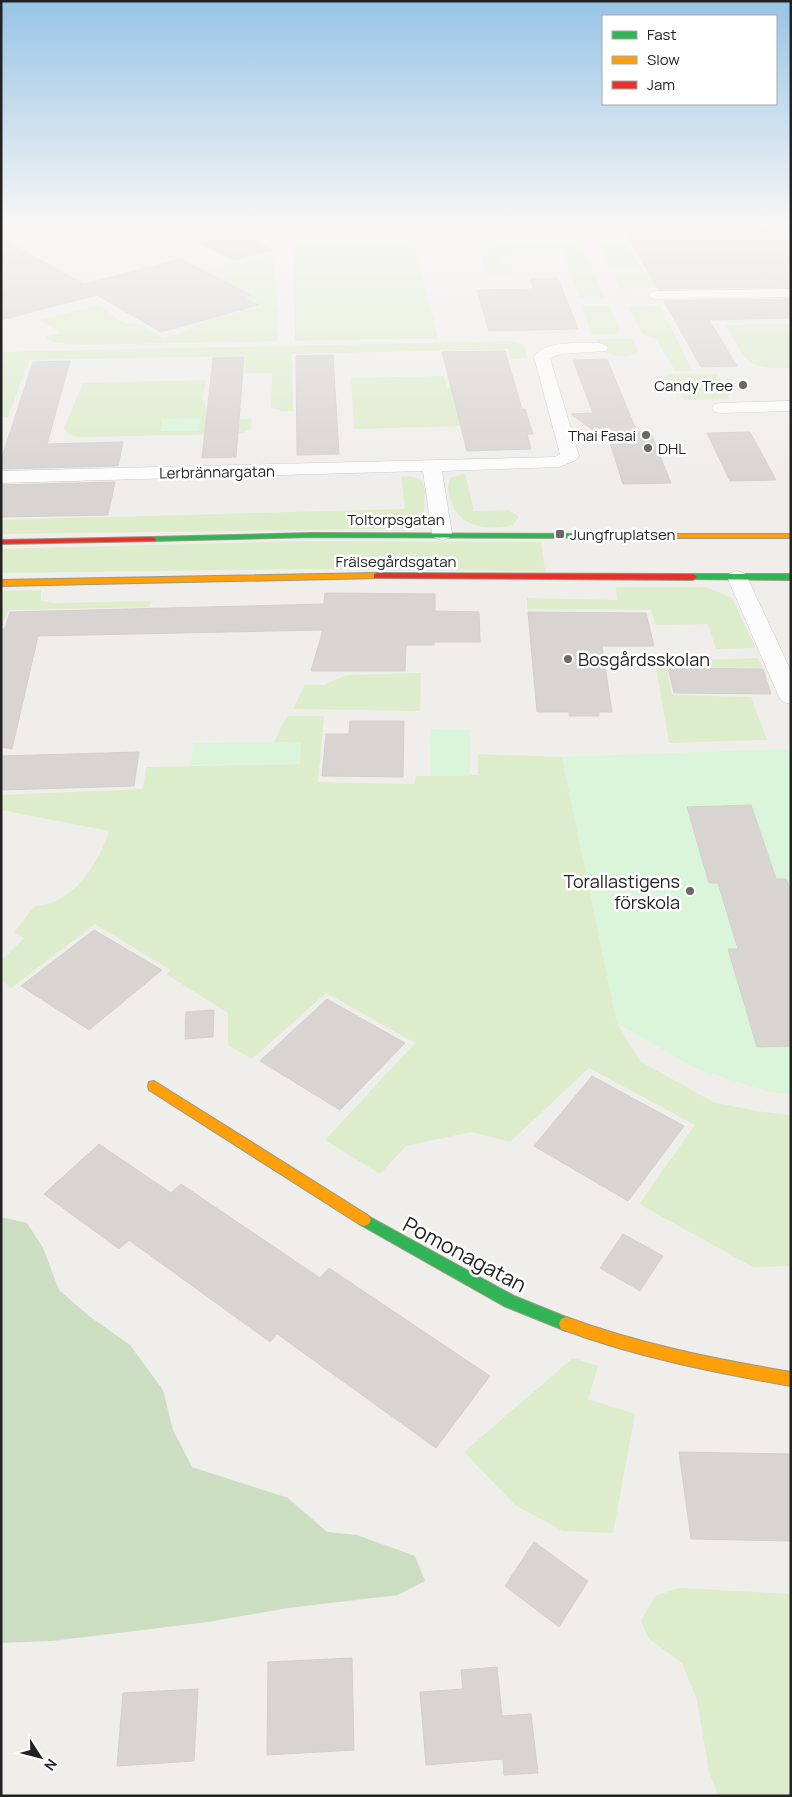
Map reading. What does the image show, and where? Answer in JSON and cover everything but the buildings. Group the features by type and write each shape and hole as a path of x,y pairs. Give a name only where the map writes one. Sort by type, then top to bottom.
{"street":[{"name":"Lerbrännargatan","path":"1,477 432,467 559,462 570,456 542,357 550,351 600,348"},
{"path":"721,408 791,406"},
{"path":"432,467 442,534"},
{"name":"Toltorpsgatan","path":"1,542 285,535 791,536"},
{"name":"Frälsegårdsgatan","path":"1,583 313,576 791,577"},
{"path":"737,577 791,697"},
{"name":"Pomonagatan","path":"154,1086 383,1232 509,1301 571,1326 644,1349 713,1366 791,1379"}],"green space":[{"path":"72,312 108,312 125,324 136,323 163,338 196,328 192,325 240,312 277,312 277,341 72,345 50,341 44,337 60,333 40,320"},
{"path":"295,312 431,312 438,338 295,341"},
{"path":"584,312 612,312 620,331 615,334 592,335"},
{"path":"631,312 663,312 693,371 675,371 656,339 642,334"},
{"path":"791,324 791,368 755,365 744,355 725,325"},
{"path":"597,339 633,339 638,352 629,356 611,354 602,351"},
{"path":"512,341 524,345 527,358 510,359 508,349 292,354 293,411 282,411 271,407 272,373 245,373 246,356 29,360 8,417 1,417 1,352"},
{"path":"667,374 717,374 730,399 684,400 680,392 666,392 661,378"},
{"path":"444,376 447,388 471,388 495,425 354,429 351,378"},
{"path":"206,380 202,400 214,419 252,419 251,428 243,433 233,434 80,437 69,435 64,428 83,383"},
{"path":"201,418 199,431 160,431 162,419"},
{"path":"465,473 474,511 509,510 519,517 513,525 495,528 485,527 468,522 461,517 451,501 448,487 450,478"},
{"path":"401,476 414,477 422,481 425,490 424,515 410,523 383,529 1,534 1,520 405,509"},
{"path":"298,541 541,542 545,571 309,569 1,573 1,549"},
{"path":"616,587 706,587 732,598 756,648 716,649 708,624 656,625 651,610 527,609 527,598 617,600"},
{"path":"41,590 41,601 53,603 151,601 149,607 8,610 1,628 1,591"},
{"path":"758,658 763,668 666,667 672,695 751,697 767,740 669,743 655,662"},
{"path":"421,673 420,711 293,709 305,685 323,685 347,675"},
{"path":"287,716 324,716 318,782 414,784 416,776 478,775 478,754 562,757 617,1023 640,1061 713,1102 756,1111 791,1115 791,1266 753,1267 639,1204 695,1125 589,1068 510,1142 471,1132 406,1146 380,1174 325,1140 415,1043 326,993 252,1059 228,1045 228,1013 166,974 170,970 95,924 11,988 1,979 1,961 24,938 14,932 35,906 49,904 61,898 83,880 98,856 109,831 1,810 1,795 143,789 146,767 300,764 301,742 274,742"},
{"path":"431,729 470,730 470,776 430,775"},
{"path":"301,742 300,764 191,765 194,743"},
{"name":"Torallastigens förskola","path":"787,749 791,760 791,1094 769,1092 695,1068 617,1023 562,757"},
{"path":"1,1217 27,1223 43,1248 59,1290 89,1316 130,1345 163,1390 173,1430 192,1467 288,1498 327,1532 357,1535 415,1556 425,1581 398,1595 288,1608 208,1622 52,1641 1,1643"},
{"path":"573,1358 598,1366 588,1399 635,1414 613,1533 563,1531 515,1505 464,1452"},
{"path":"679,1588 791,1594 791,1796 718,1796 709,1771 697,1700 682,1663 649,1639 641,1621 655,1596"}],"traffic: fast":[{"path":"152,539 312,535 622,536"},
{"path":"693,577 791,577"},
{"path":"364,1220 509,1301 566,1324"}],"traffic: slow":[{"path":"622,536 791,536"},
{"path":"1,583 377,576"},
{"path":"154,1086 364,1220"},
{"path":"566,1324 621,1343 677,1358 791,1379"}],"traffic: jam":[{"path":"1,542 152,539"},
{"path":"377,576 693,577"}],"place":[{"name":"Candy Tree","path":"743,385"},
{"name":"Thai Fasai","path":"646,435"},
{"name":"DHL","path":"648,448"},
{"name":"Jungfruplatsen","path":"560,534"},
{"name":"Bosgårdsskolan","path":"568,659"},
{"name":"Torallastigens förskola","path":"690,891"}]}
